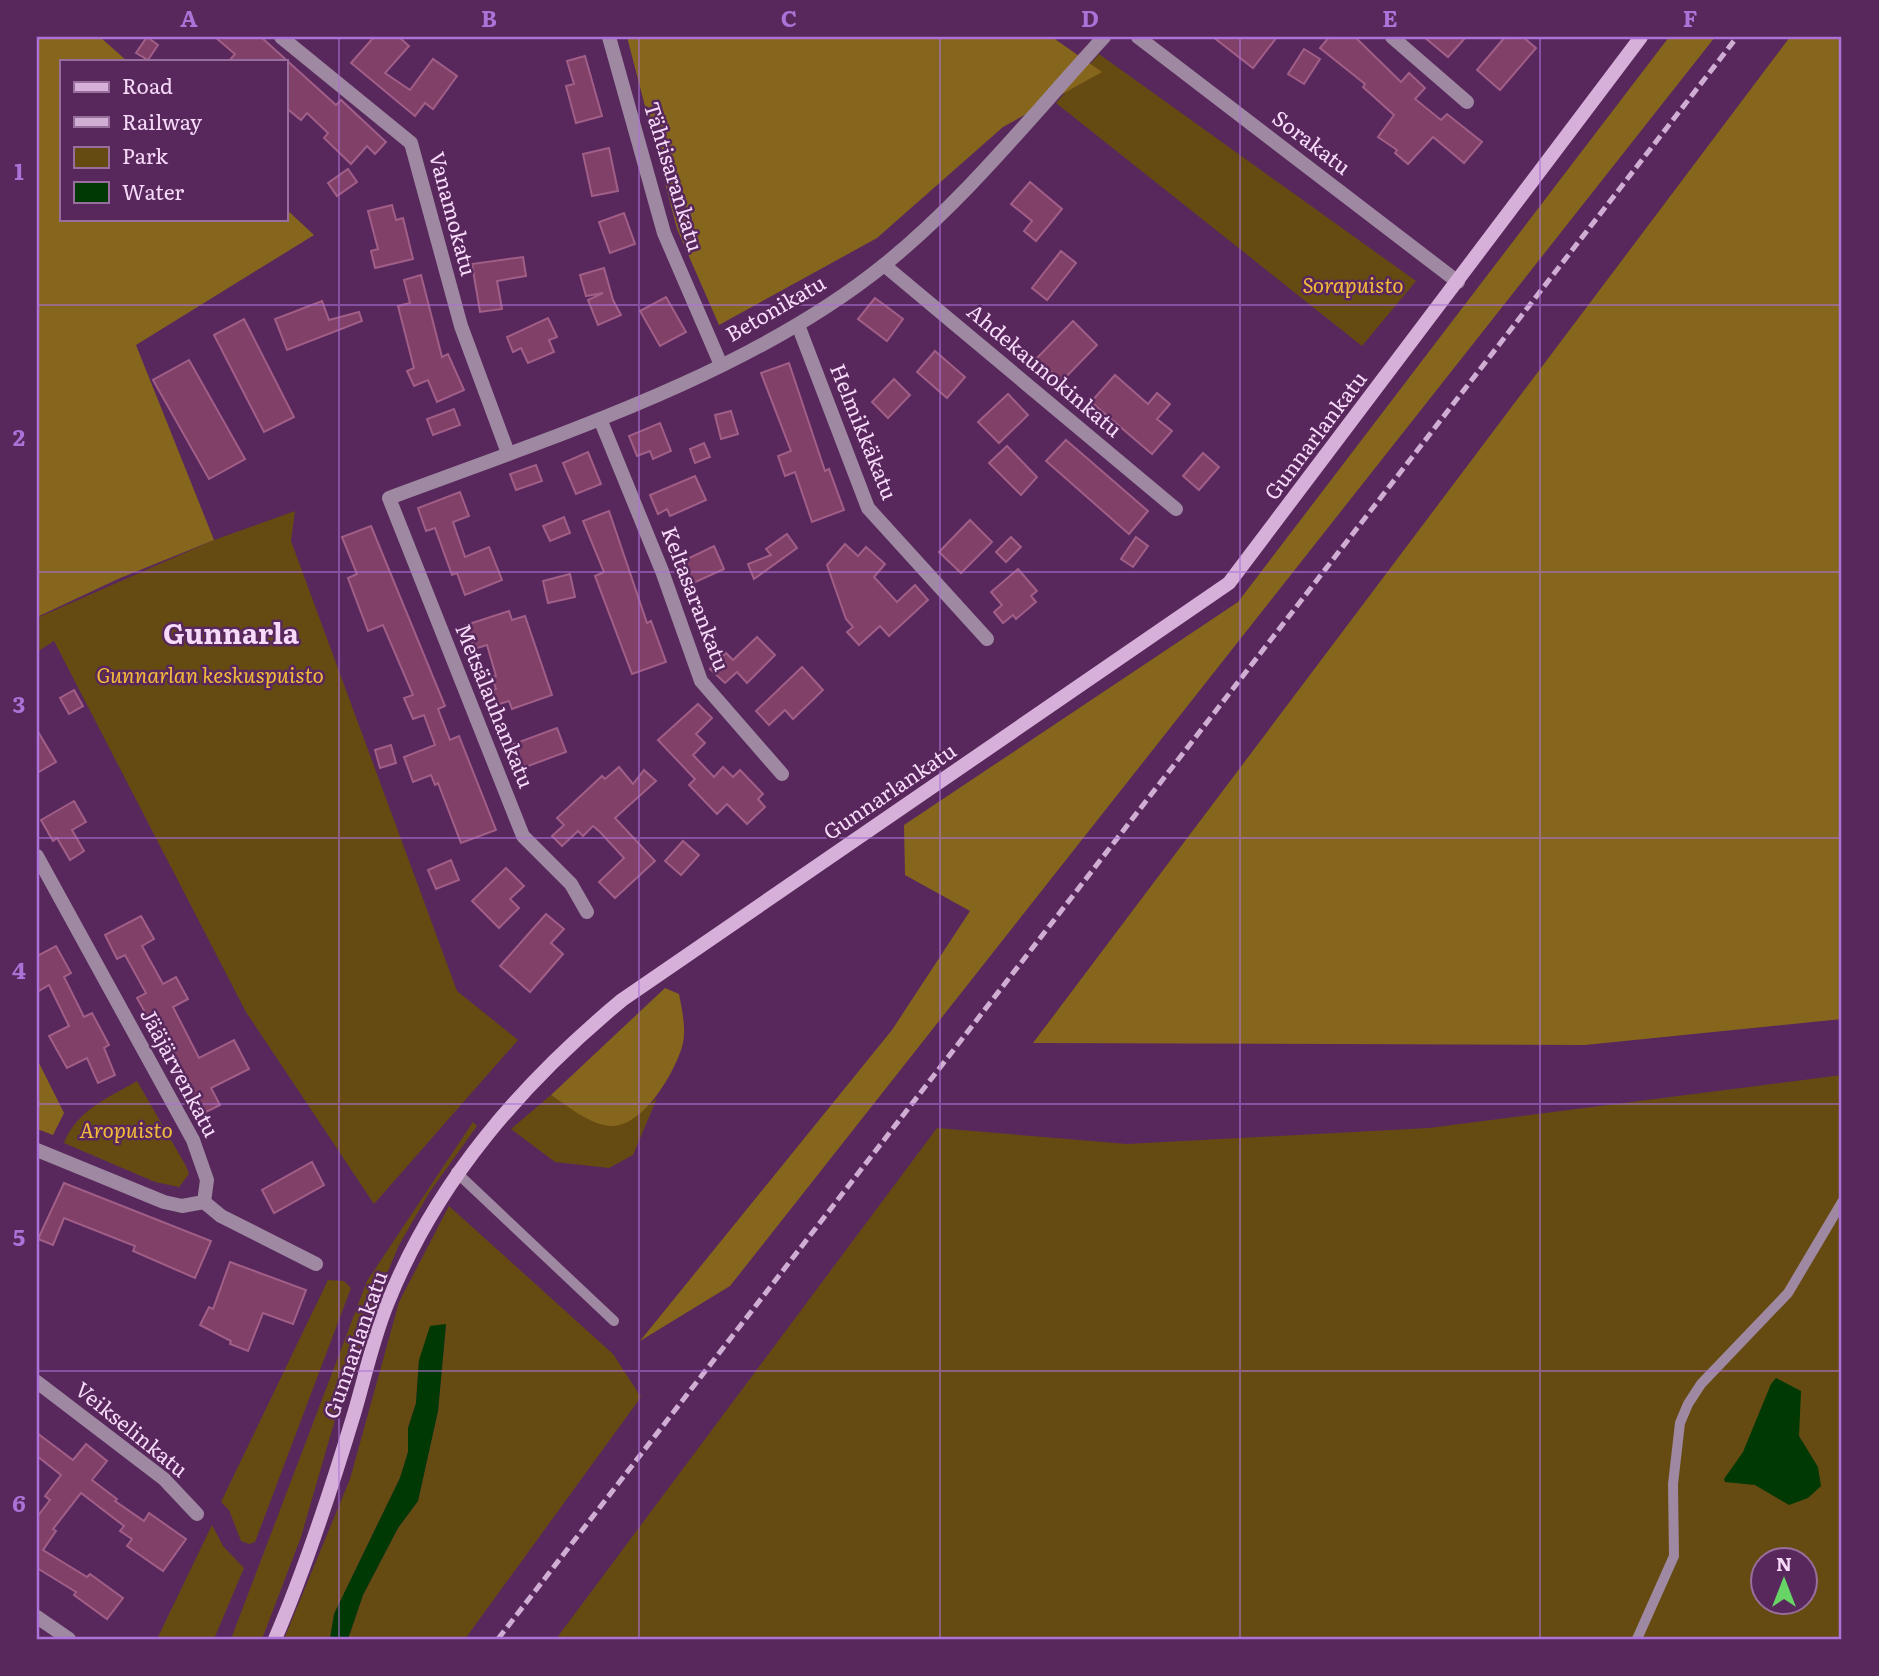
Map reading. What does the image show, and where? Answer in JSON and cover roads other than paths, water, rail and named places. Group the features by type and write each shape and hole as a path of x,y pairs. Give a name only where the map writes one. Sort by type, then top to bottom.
{"street":[{"name":"Vanamokatu","path":"281,37 411,143 461,326 508,453"},
{"name":"Tähtisarankatu","path":"609,37 664,233 721,365"},
{"name":"Betonikatu","path":"389,498 600,419 721,365 798,326 884,265 975,179 1104,37"},
{"name":"Sorakatu","path":"1138,37 1458,282"},
{"path":"1392,37 1467,102"},
{"name":"Gunnarlankatu","path":"275,1639 334,1478 387,1303 421,1231 456,1172 491,1128 569,1044 622,1000 1229,583 1641,37"},
{"name":"Ahdekaunokinkatu","path":"884,265 1176,509"},
{"name":"Helmikkäkatu","path":"798,326 868,508 987,639"},
{"name":"Keltasarankatu","path":"600,419 662,571 701,681 782,774"},
{"name":"Metsälauhankatu","path":"389,498 523,836 571,884 587,912"},
{"name":"Jääjärvenkatu","path":"37,856 193,1140 207,1180 204,1202"},
{"path":"37,1150 164,1202 182,1206 204,1202 222,1216 316,1264"},
{"name":"Veikselinkatu","path":"37,1382 164,1479 197,1514"},
{"path":"37,1617 69,1639"}],"lane":[{"path":"456,1172 614,1321"},
{"path":"1637,1639 1674,1556 1673,1483 1680,1423 1688,1404 1701,1384 1788,1293 1842,1202"}],"water":[{"path":"446,1324 438,1411 418,1501 398,1528 363,1595 348,1639 330,1639 334,1614 400,1478 408,1452 408,1428 416,1403 419,1360 430,1326"},
{"path":"1776,1378 1801,1391 1799,1436 1818,1467 1821,1486 1808,1498 1789,1505 1755,1485 1725,1482 1724,1479 1743,1452 1771,1384"}],"railway":[{"path":"498,1639 1737,37"}],"district":[{"name":"Gunnarla","path":"231,634"}],"park label":[{"name":"Sorapuisto","path":"1353,286"},
{"name":"Gunnarlan keskuspuisto","path":"210,676"},
{"name":"Aropuisto","path":"126,1131"}]}
